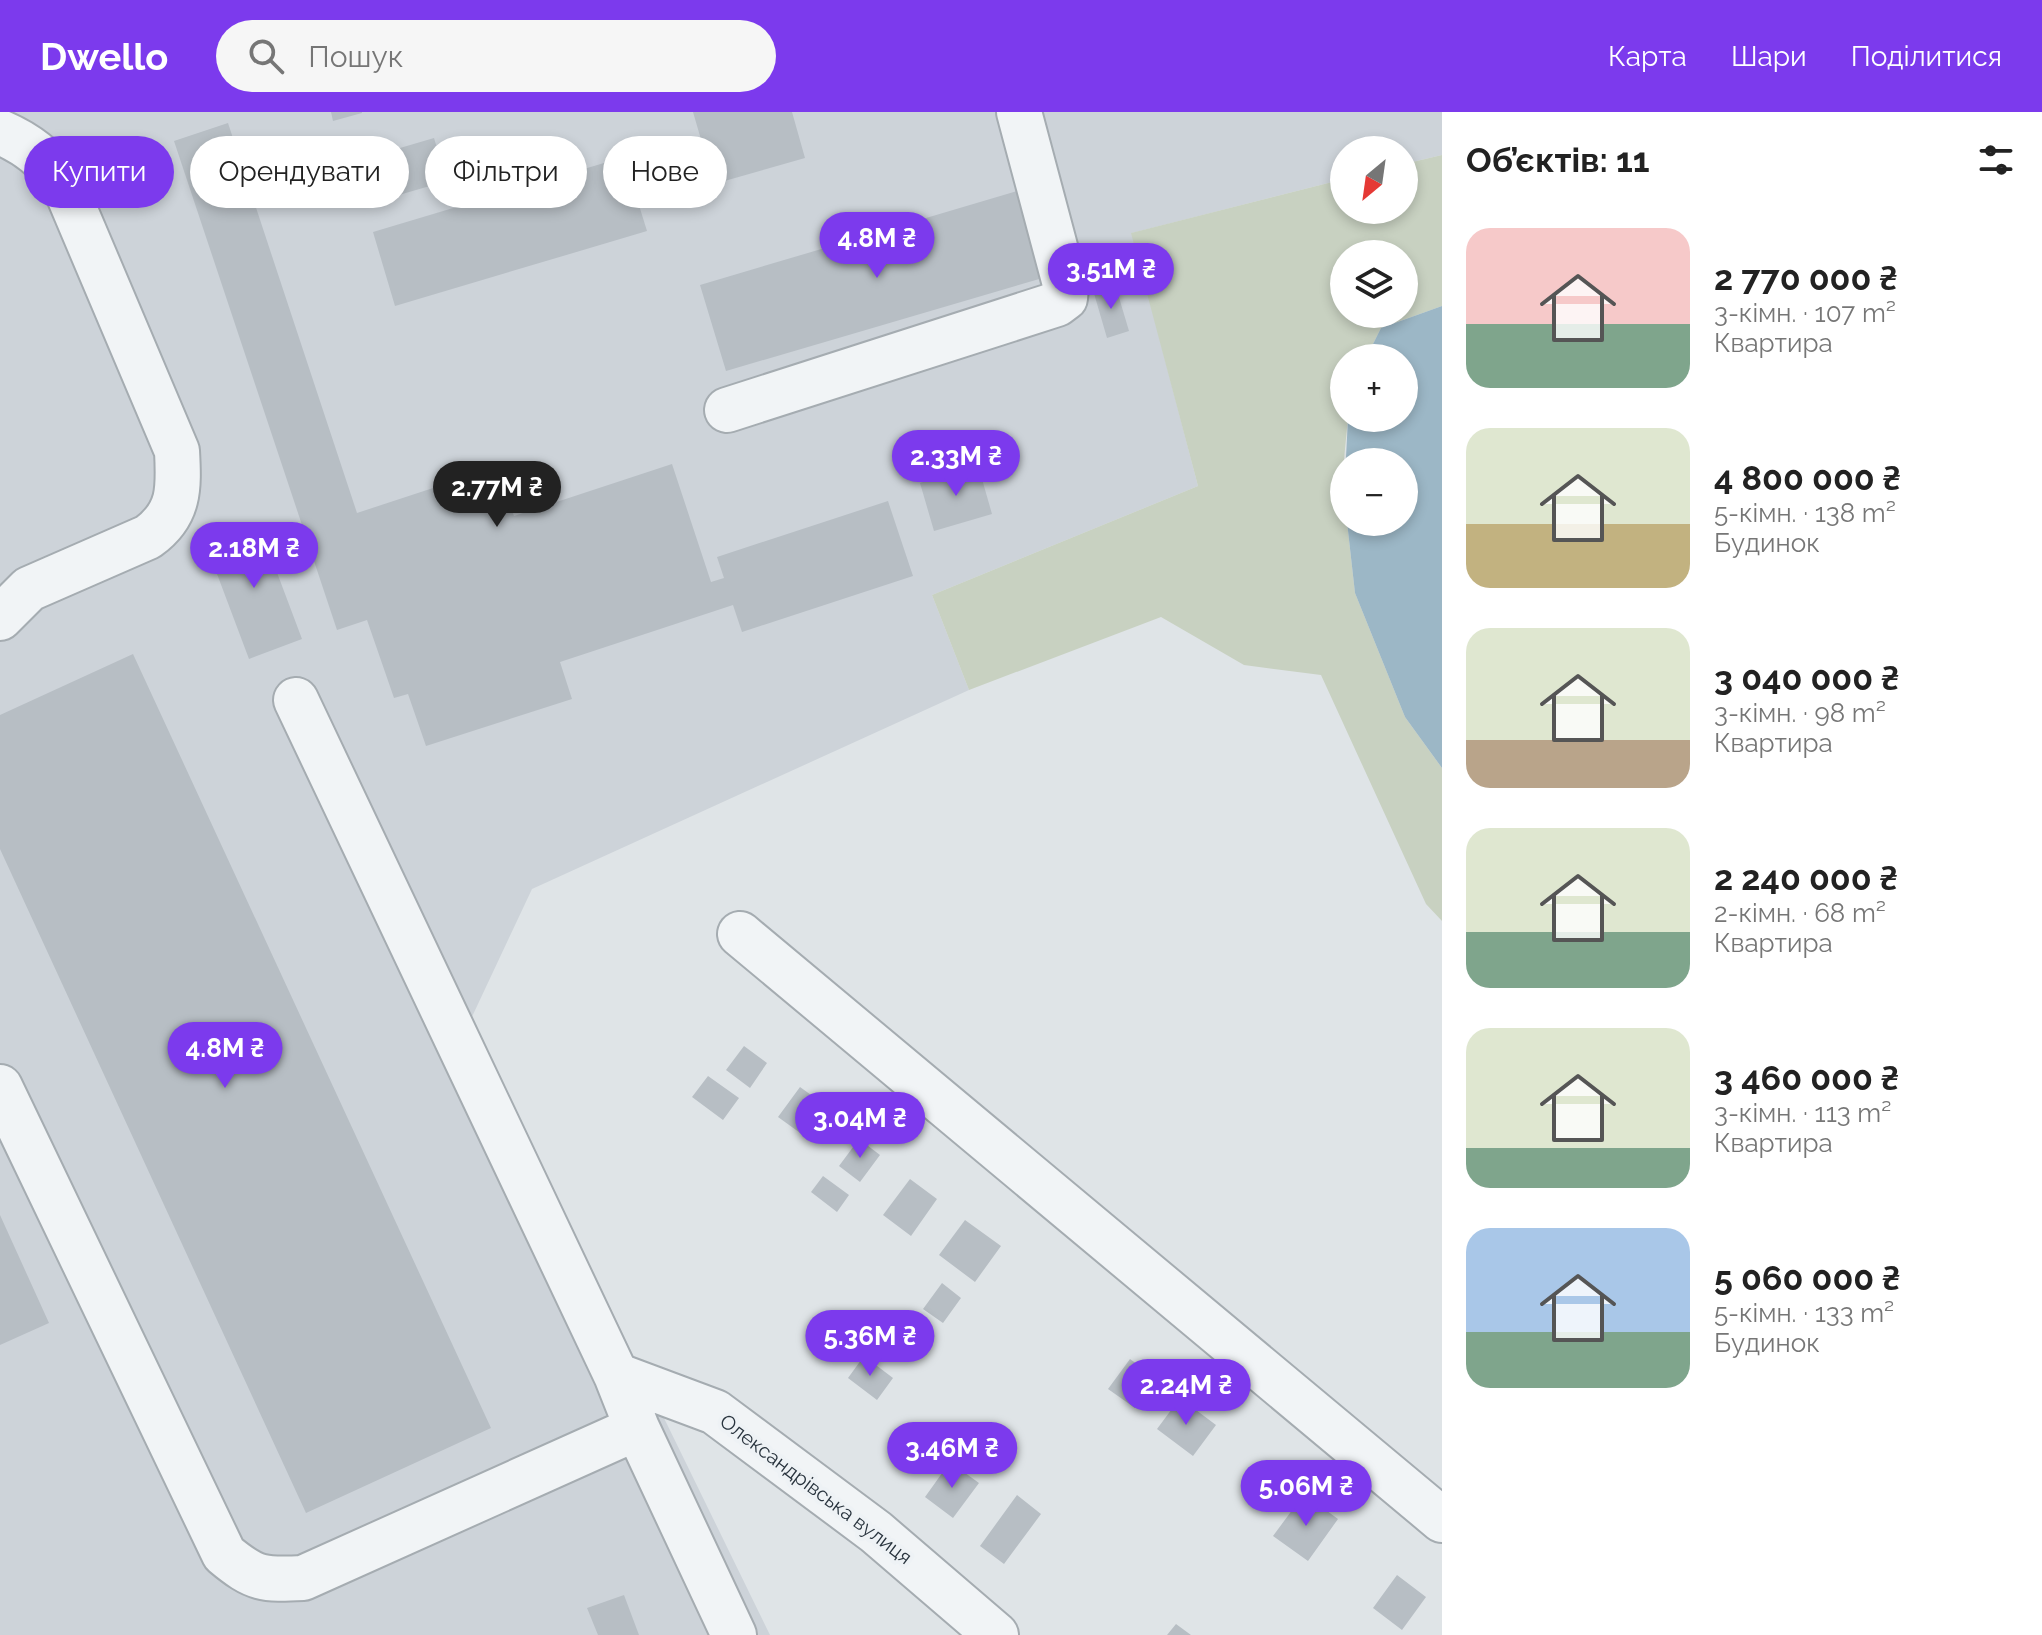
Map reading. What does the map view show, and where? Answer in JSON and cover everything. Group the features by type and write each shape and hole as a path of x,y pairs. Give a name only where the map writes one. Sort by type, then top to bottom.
{"street":[{"path":"727,410 1057,304 1065,298 1066,288 1019,112"},
{"path":"0,132 25,143 45,158 63,182 177,451 179,478 177,503 165,525 148,537 29,589 0,618"},
{"path":"296,700 616,1375 637,1428 734,1635"},
{"path":"740,934 1442,1520"},
{"path":"0,1087 224,1554 249,1575 267,1580 303,1578 637,1428"},
{"name":"Олександрівська вулиця","path":"616,1375 715,1412 876,1532 996,1635"}],"shaded area":[{"path":"0,112 1442,112 1442,155 1418,161 1418,136 1330,136 1330,183 1132,233 1198,486 932,595 969,690 532,889 470,1021 770,1635 0,1635"}],"green space":[{"path":"1442,155 1442,306 1418,315 1418,240 1330,240 1330,328 1381,328 1373,344 1330,344 1330,432 1347,432 1345,448 1330,448 1330,536 1349,536 1355,593 1405,717 1442,768 1442,921 1426,904 1321,675 1244,665 1161,617 969,690 932,595 1198,486 1131,233 1330,183 1330,224 1418,224 1418,161"}],"water":[{"path":"1442,306 1442,768 1405,717 1355,593 1349,536 1418,536 1418,448 1347,448 1347,432 1418,432 1418,344 1373,344 1381,328 1418,328 1418,315"}],"building":[{"path":"331,112 362,112 362,113 333,121"},
{"path":"693,112 792,112 805,158 727,180 727,136 700,136"},
{"path":"228,123 232,136 190,136 190,189 174,141"},
{"path":"425,141 425,187 409,192 409,145"},
{"path":"603,163 603,208 640,208 647,231 395,306 373,232 453,208 587,208 587,168"},
{"path":"1027,188 1053,275 726,371 700,285"},
{"path":"196,208 256,208 357,513 497,467 514,516 672,464 711,582 724,578 717,557 888,501 913,576 742,632 733,605 560,662 572,699 426,746 408,694 394,698 367,620 337,630"},
{"path":"1115,284 1129,331 1107,338 1093,290"},
{"path":"978,465 992,514 934,531 920,483"},
{"path":"258,522 302,639 249,659 205,542"},
{"path":"133,654 491,1428 306,1513 0,849 0,715"},
{"path":"744,1046 767,1063 750,1088 726,1070"},
{"path":"708,1076 739,1098 723,1120 692,1097"},
{"path":"800,1087 825,1105 803,1135 778,1117"},
{"path":"859,1139 880,1155 860,1182 839,1166"},
{"path":"823,1176 849,1195 837,1212 811,1192"},
{"path":"910,1179 937,1199 911,1236 883,1215"},
{"path":"0,1215 49,1323 0,1345"},
{"path":"965,1220 1001,1246 975,1282 939,1255"},
{"path":"942,1283 961,1298 943,1323 923,1309"},
{"path":"864,1356 893,1378 877,1400 848,1378"},
{"path":"1130,1359 1156,1378 1135,1408 1108,1389"},
{"path":"1180,1398 1216,1425 1193,1456 1157,1429"},
{"path":"950,1462 979,1483 953,1518 925,1497"},
{"path":"1304,1494 1338,1519 1308,1561 1273,1536"},
{"path":"1017,1495 1041,1514 1004,1564 980,1546"},
{"path":"1397,1575 1426,1597 1402,1630 1373,1608"},
{"path":"624,1595 639,1635 598,1635 587,1608"},
{"path":"1176,1624 1191,1635 1167,1635"}]}
